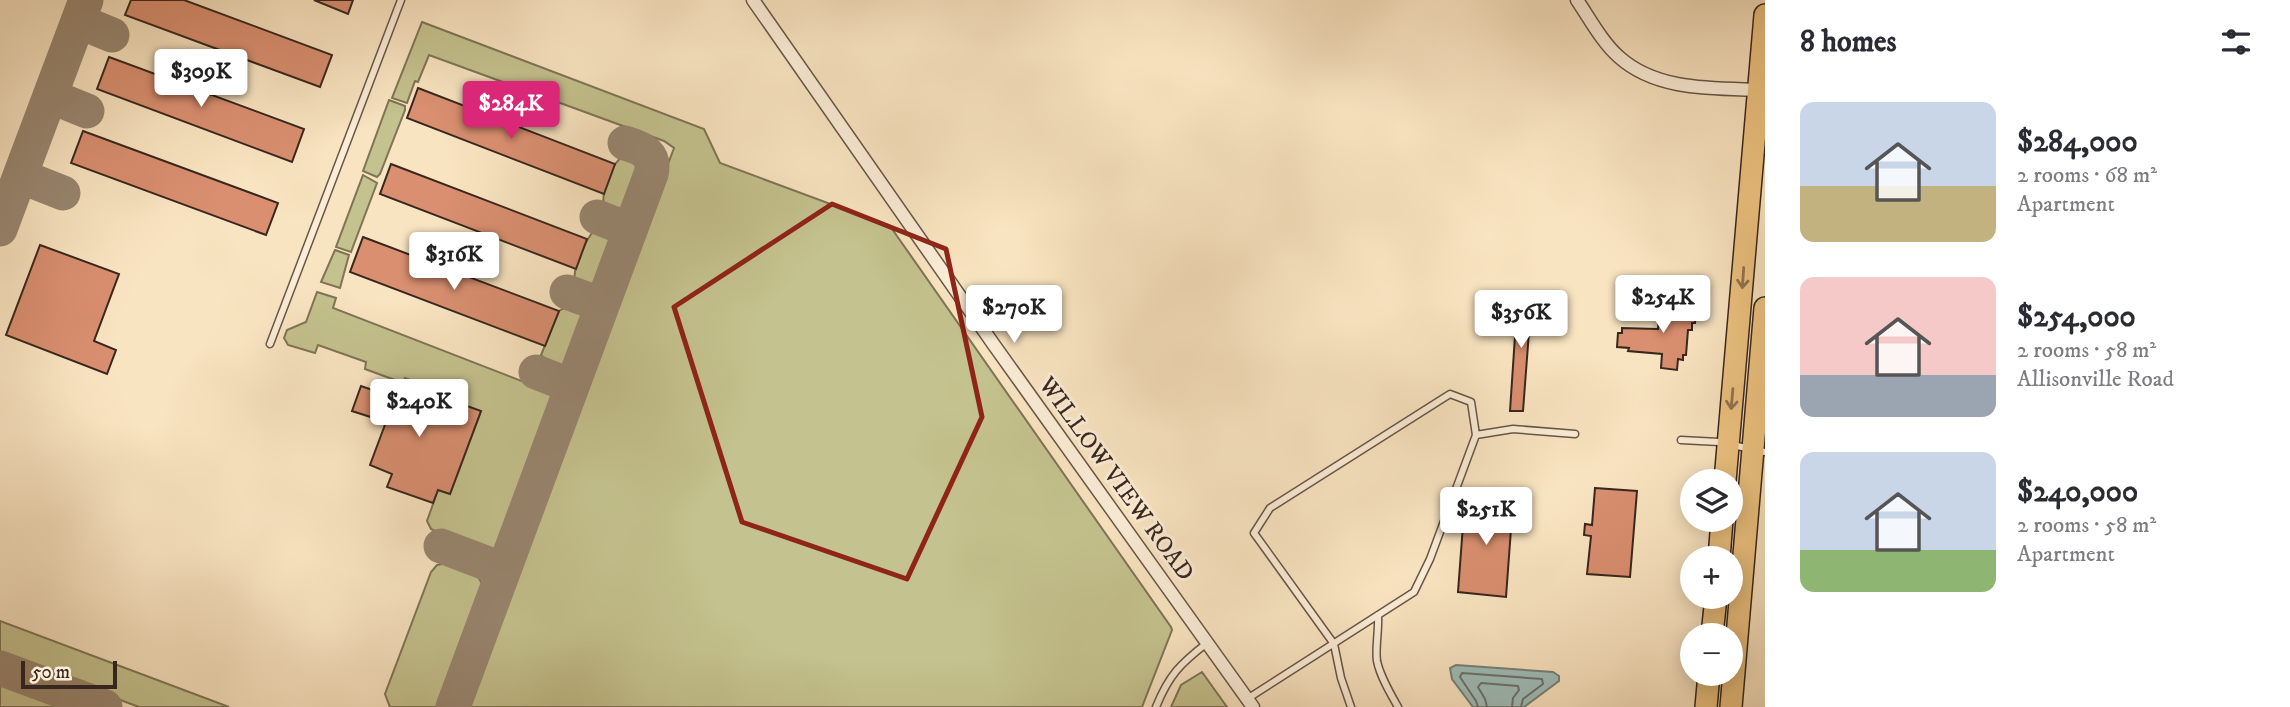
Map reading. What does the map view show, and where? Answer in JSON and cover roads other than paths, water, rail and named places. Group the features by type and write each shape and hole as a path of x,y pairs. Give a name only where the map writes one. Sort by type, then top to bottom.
{"main road":[{"path":"1726,469 1762,90 1765,15"},
{"path":"1731,707 1759,451 1765,308"},
{"path":"1706,707 1708,686"}],"street":[{"name":"WILLOW VIEW ROAD","path":"753,0 993,345 1250,703"},
{"path":"1577,0 1618,57 1642,72 1669,82 1710,88 1762,90"}],"lane":[{"path":"270,344 401,0"},
{"path":"1250,703 1320,653 1334,644 1378,615 1415,592 1476,435 1471,402 1450,394 1270,508 1254,533 1334,644 1351,707"},
{"path":"1476,435 1513,429 1574,434"},
{"path":"1681,440 1728,444 1759,451"},
{"path":"1378,615 1377,660 1398,707"},
{"path":"1156,707 1175,669 1207,643"},
{"path":"1320,653 1336,657"}],"water":[{"path":"1456,665 1553,672 1559,676 1559,681 1524,707 1473,707 1452,679 1450,668"}]}
